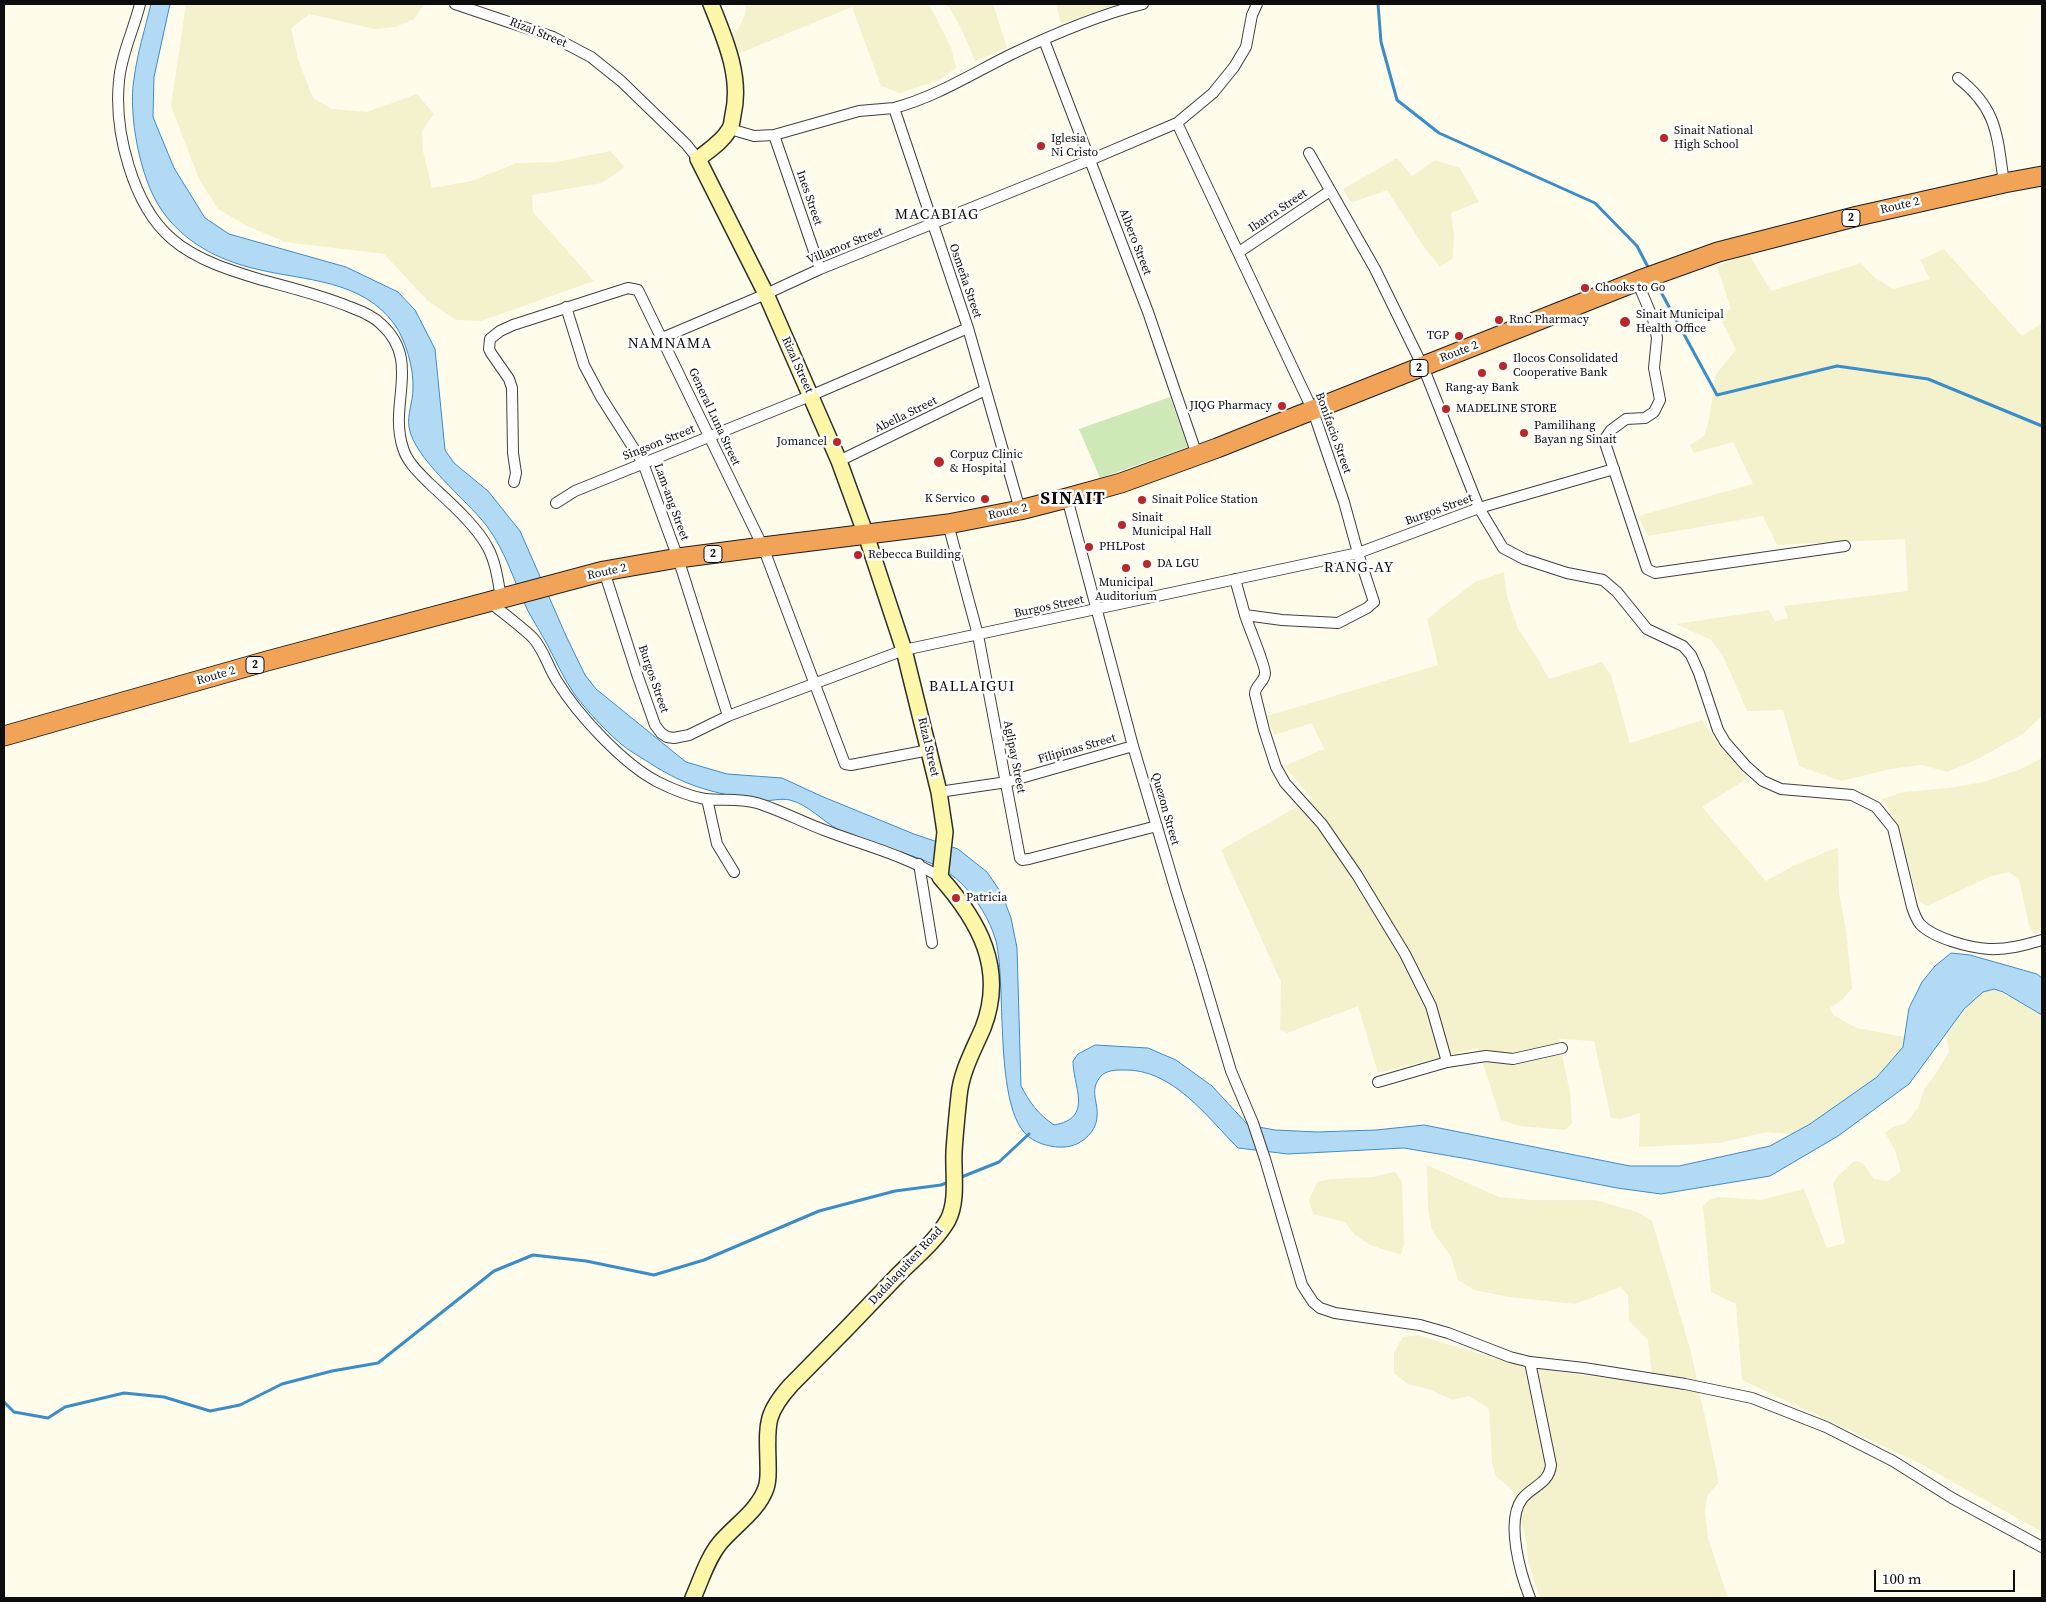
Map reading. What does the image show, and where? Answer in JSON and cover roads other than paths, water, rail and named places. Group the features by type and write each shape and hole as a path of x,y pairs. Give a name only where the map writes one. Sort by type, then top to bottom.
{"highway":[{"name":"Route 2","path":"4,736 267,661 499,598 604,572 678,558 948,524 1020,510 1067,498 1121,483 1197,455 1313,411 1639,280 1718,252 1772,237 2004,183 2042,176"}],"street":[{"path":"140,4 118,80 119,114 122,145 129,168 146,207 159,226 172,239 192,253 261,279 322,295 364,313 380,322 390,333 399,346 403,364 398,407 399,434 403,450 418,472 482,538 492,556 499,598 540,648 556,680 568,698 601,735 631,764 658,782 692,796 707,799 738,799 759,804 919,864 941,870"},
{"name":"Rizal Street","path":"455,4 553,37 591,58 621,81 686,144 698,159 766,294 839,461 866,535 904,650 939,792 945,832 941,870"},
{"path":"698,159 719,143 730,129 737,95 736,83 721,28 712,4"},
{"path":"730,129 754,136 774,135 859,111 894,108 928,97 1012,54 1084,22 1143,4"},
{"name":"Villamor Street","path":"662,338 820,269 1177,123 1214,93 1234,68 1246,47 1252,15 1257,4"},
{"name":"Albero Street","path":"1044,40 1148,312 1197,455"},
{"path":"1958,78 1976,93 1987,107 1993,120 2004,183"},
{"name":"Osmeña Street","path":"894,108 968,328 1020,510"},
{"name":"Bonifacio Street","path":"1177,123 1313,411 1344,502 1358,553 1374,600 1368,608 1340,622 1333,623 1282,620 1245,615"},
{"name":"Ines Street","path":"774,135 820,269"},
{"path":"1309,153 1375,269 1423,367 1478,508 1506,551 1567,573 1603,580 1617,592 1647,629 1679,644 1687,650 1699,674 1718,730 1735,754 1763,782 1781,788 1852,795 1876,806 1893,828 1912,907 1916,917 1927,930 1957,943 1989,949 2021,946 2042,940"},
{"name":"Ibarra Street","path":"1239,252 1330,191"},
{"path":"1639,280 1657,338 1654,368 1660,400 1654,412 1645,418 1626,420 1611,430 1604,440 1647,569 1655,573 1845,546"},
{"name":"General Luna Street","path":"514,482 516,473 513,453 512,388 509,378 489,349 490,339 493,335 513,325 632,287 640,292 763,547 846,765 929,750"},
{"name":"Lam-ang Street","path":"566,308 584,365 601,397 643,463 678,558 728,716"},
{"name":"Singson Street","path":"556,503 575,491 810,396 968,328"},
{"name":"Abella Street","path":"839,461 985,390"},
{"name":"Burgos Street","path":"604,572 637,674 656,724 661,733 667,737 681,738 728,716 904,650 1358,553 1478,508 1614,469"},
{"name":"Quezon Street","path":"1067,498 1133,746 1157,826 1231,1071 1253,1123 1302,1285 1307,1295 1320,1308 1335,1313 1420,1325 1448,1332 1510,1357 1530,1362 1584,1368 1685,1384 1752,1398 1787,1410 1893,1461 1952,1498 2042,1547"},
{"name":"Aglipay Street","path":"948,524 978,635 1017,847 1022,860 1157,826"},
{"path":"1235,579 1245,615 1265,666 1265,677 1256,689 1255,694 1276,768 1286,783 1322,824 1357,875 1405,954 1431,1006 1447,1062"},
{"name":"Filipinas Street","path":"939,792 1006,782 1133,746"},
{"path":"707,799 717,844 734,872"},
{"path":"919,864 932,943"},
{"name":"Dadalaquiten Road","path":"693,1598 709,1561 720,1544 759,1501 766,1488 769,1474 767,1426 776,1404 791,1385 924,1249 949,1218 954,1195 954,1151 959,1089 987,1018 992,985 988,957 978,930 941,870"},
{"path":"1378,1082 1447,1062 1486,1056 1513,1059 1562,1048"},
{"path":"1530,1362 1551,1465 1548,1477 1521,1500 1517,1512 1518,1560 1530,1598"}],"water":[{"path":"151,4 170,4 154,77 153,117 174,168 205,218 229,234 346,267 398,292 415,310 435,349 445,450 454,463 488,491 520,531 567,638 585,675 596,689 686,762 727,774 782,778 914,834 958,849 987,872 1002,894 1011,918 1017,948 1021,1086 1035,1108 1054,1125 1074,1116 1078,1109 1078,1091 1073,1061 1078,1054 1095,1045 1148,1048 1176,1060 1212,1086 1248,1125 1275,1130 1317,1132 1376,1130 1424,1125 1630,1166 1679,1166 1770,1146 1810,1124 1877,1077 1903,1047 1909,1008 1922,982 1935,966 1951,953 1970,955 2037,974 2042,978 2042,1015 2003,992 1994,989 1983,992 1964,1009 1909,1084 1838,1136 1770,1176 1661,1194 1617,1188 1404,1148 1288,1154 1238,1148 1201,1109 1173,1086 1157,1077 1141,1072 1123,1070 1108,1072 1100,1077 1095,1089 1096,1123 1086,1138 1071,1146 1060,1147 1037,1142 1029,1137 1018,1122 1010,1101 1003,1046 1001,987 996,941 982,910 962,884 935,865 853,837 797,802 787,799 751,800 698,787 666,773 621,744 591,714 571,689 528,611 493,535 420,452 409,427 409,413 413,394 411,364 406,347 395,325 382,310 349,290 332,284 256,269 215,255 191,240 170,221 161,209 147,181 134,128 133,93 135,70"}],"waterway":[{"path":"1378,4 1381,42 1397,100 1439,133 1595,203 1637,246 1649,269"},
{"path":"1655,281 1717,395 1837,366 1928,379 2042,426"},
{"path":"959,1178 999,1162 1029,1134"},
{"path":"4,1402 14,1412 48,1418 65,1407 124,1393 164,1397 210,1411 240,1405 282,1384 332,1371 378,1363 494,1271 533,1255 586,1261 654,1275 704,1260 819,1211 895,1191 941,1185 949,1182"}],"place":[{"name":"Sinait National High School","path":"1664,138"},
{"name":"Iglesia Ni Cristo","path":"1041,146"},
{"name":"Chooks to Go","path":"1585,288"},
{"name":"RnC Pharmacy","path":"1499,320"},
{"name":"Sinait Municipal Health Office","path":"1625,322"},
{"name":"TGP","path":"1459,336"},
{"name":"Ilocos Consolidated Cooperative Bank","path":"1503,366"},
{"name":"Rang-ay Bank","path":"1482,373"},
{"name":"JIQG Pharmacy","path":"1282,406"},
{"name":"MADELINE STORE","path":"1446,409"},
{"name":"Pamilihang Bayan ng Sinait","path":"1524,433"},
{"name":"Jomancel","path":"837,442"},
{"name":"Corpuz Clinic & Hospital","path":"939,462"},
{"name":"K Servico","path":"985,499"},
{"name":"Sinait Police Station","path":"1142,500"},
{"name":"Sinait Municipal Hall","path":"1122,525"},
{"name":"PHLPost","path":"1089,547"},
{"name":"Rebecca Building","path":"858,555"},
{"name":"DA LGU","path":"1147,564"},
{"name":"Municipal Auditorium","path":"1126,568"},
{"name":"Patricia","path":"956,898"}],"district":[{"name":"MACABIAG","path":"937,215"},
{"name":"NAMNAMA","path":"670,344"},
{"name":"SINAIT","path":"1073,499"},
{"name":"RANG-AY","path":"1359,568"},
{"name":"BALLAIGUI","path":"972,687"}]}
